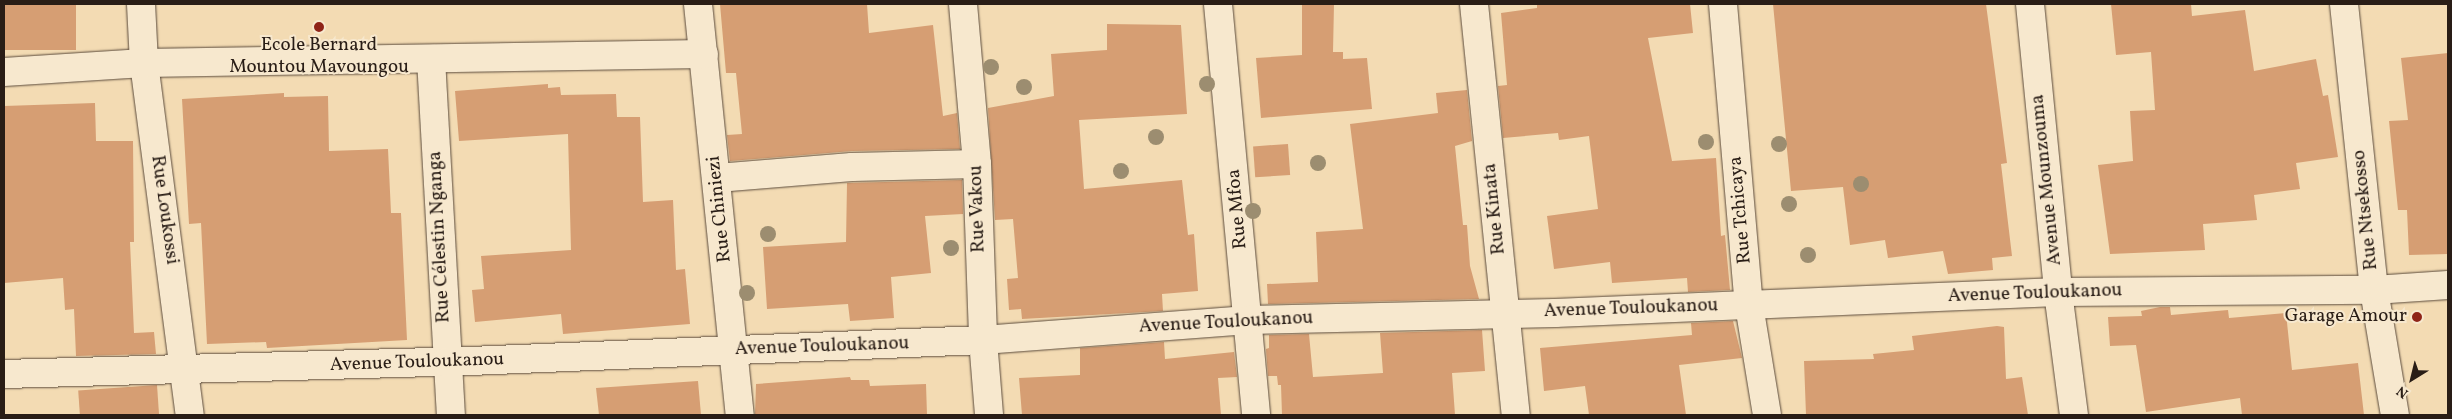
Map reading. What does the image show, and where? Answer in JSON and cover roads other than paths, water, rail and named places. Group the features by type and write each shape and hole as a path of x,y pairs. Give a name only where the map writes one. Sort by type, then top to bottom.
{"street":[{"name":"Rue Loukossi","path":"141,4 144,63 190,415"},
{"name":"Rue Chiniezi","path":"698,4 735,350 740,415"},
{"name":"Rue Vakou","path":"963,4 977,164 983,340 989,415"},
{"name":"Rue Mfoa","path":"1218,4 1256,415"},
{"name":"Rue Kinata","path":"1474,4 1516,415"},
{"name":"Rue Tchicaya","path":"1723,4 1749,305 1767,415"},
{"name":"Avenue Mounzouma","path":"2030,4 2058,292 2074,415"},
{"name":"Rue Ntsekosso","path":"2344,4 2374,290 2395,415"},
{"path":"4,72 144,63 704,54"},
{"name":"Rue Célestin Nganga","path":"432,59 446,362 451,415"},
{"path":"717,178 852,167 977,164"},
{"name":"Avenue Touloukanou","path":"4,374 446,362 983,340 1248,320 1506,314 2058,292 2374,290 2448,285"}],"place":[{"name":"Ecole Bernard Mountou Mavoungou","path":"319,27"},
{"name":"Garage Amour","path":"2417,317"}]}
